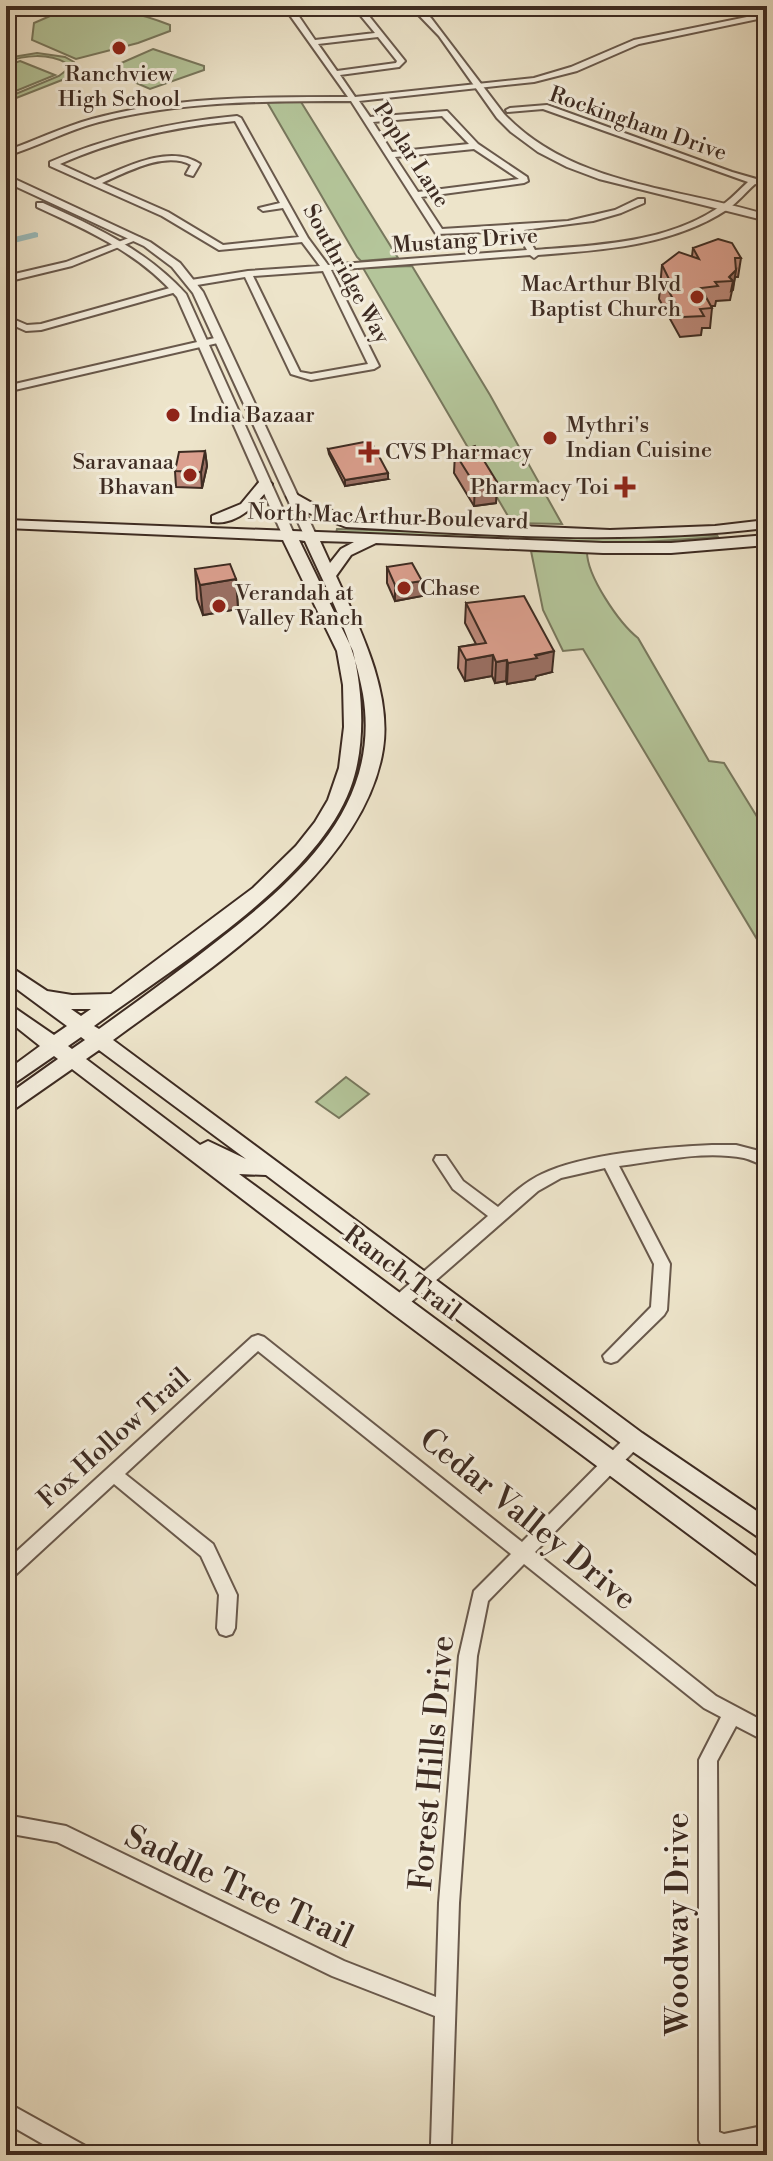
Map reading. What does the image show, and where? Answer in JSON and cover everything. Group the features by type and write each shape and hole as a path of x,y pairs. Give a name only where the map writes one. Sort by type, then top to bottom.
{"main road":[{"path":"217,519 246,507 265,484"},
{"path":"294,497 314,510 357,523"},
{"name":"North MacArthur Boulevard","path":"6,512 51,520 239,533 284,527"},
{"name":"North MacArthur Boulevard","path":"6,524 51,520 217,519 374,538 603,548 730,545 767,540"},
{"name":"North MacArthur Boulevard","path":"308,528 357,523 578,533 674,533 767,524"},
{"path":"6,1107 63,1052 81,1027 253,899 316,835 339,797 353,724 351,672 345,651 284,527"},
{"path":"6,1081 63,1052 98,1040 129,1018 272,908 325,854 348,820 366,783 375,747 372,697 363,655 308,528"},
{"path":"730,545 734,528 750,543"},
{"path":"239,533 264,540 298,556"},
{"path":"328,576 346,552 374,538"},
{"path":"352,697 372,697"},
{"path":"292,861 311,869"},
{"name":"Ranch Trail","path":"6,971 634,1440 767,1532"},
{"path":"42,998 72,1002 116,1001"},
{"name":"Ranch Trail","path":"6,1009 397,1305 767,1578"},
{"path":"129,1018 124,1043 135,1067"},
{"path":"158,1125 191,1138 222,1159 255,1171 269,1166"}],"street":[{"path":"336,73 399,65 401,61 354,6"},
{"name":"Poplar Lane","path":"354,6 293,14 368,120 439,232 517,226"},
{"path":"414,6 510,110 533,132 559,149 585,162 631,177 767,210"},
{"path":"428,6 515,131 548,153 626,183 731,202 767,218"},
{"path":"6,154 93,121 152,108 219,101 363,99 540,77 574,69 637,42 762,15 767,7"},
{"path":"312,42 381,35"},
{"name":"Rockingham Drive","path":"510,110 544,107 767,185"},
{"path":"368,120 444,113 475,146 523,177 524,181 414,195"},
{"name":"Southridge Way","path":"94,183 53,164 135,133 237,118 304,239 325,267 374,361 371,368 311,377 296,374 248,274"},
{"path":"390,155 475,146"},
{"path":"548,153 559,149"},
{"path":"94,183 174,157 190,159 196,164 190,174"},
{"path":"6,178 137,238 176,265 198,292 308,528"},
{"name":"Rockingham Drive","path":"731,202 754,181"},
{"path":"94,183 165,214 222,248 304,239"},
{"path":"6,190 121,245 159,270 177,289 237,416 284,527"},
{"path":"534,255 517,226 617,214 641,201"},
{"name":"Mustang Drive","path":"191,283 325,267 534,255 608,247 655,237 696,222 731,202"},
{"path":"263,208 286,205"},
{"path":"6,279 69,264 137,238"},
{"path":"6,319 26,328 41,327 177,289"},
{"path":"6,389 219,340"},
{"path":"237,416 257,414"},
{"path":"397,1305 422,1279 472,1240 497,1215 556,1174 690,1152 754,1152 767,1161"},
{"path":"441,1160 458,1185 497,1215"},
{"path":"610,1163 662,1264 659,1310 611,1356"},
{"name":"Fox Hollow Trail","path":"6,1572 258,1342"},
{"name":"Cedar Valley Drive","path":"258,1342 710,1702 767,1733"},
{"name":"Forest Hills Drive","path":"438,2155 450,1890 468,1656 480,1597 634,1440"},
{"path":"113,1474 207,1550 228,1595 226,1628"},
{"name":"Woodway Drive","path":"732,1714 708,1760 709,2140 724,2144 767,2135"},
{"name":"Saddle Tree Trail","path":"6,1824 59,1833 339,1969 445,2010"},
{"path":"6,2112 82,2155"}],"green space":[{"path":"73,6 134,13 170,25 170,31 76,59 32,40 34,23"},
{"path":"153,49 204,66 204,70 150,89 118,75 119,64"},
{"path":"37,53 65,57 74,62 75,71 85,71 6,102 6,98 59,76 68,69 66,63 44,56 6,62 6,58"},
{"path":"20,61 55,75 6,95 6,66"},
{"path":"267,102 301,102 398,258 361,261 357,257"},
{"path":"412,266 490,395 562,524 512,523 363,268"},
{"path":"337,529 718,537 630,543 336,533"},
{"path":"531,551 587,552 592,573 605,598 638,638 709,761 724,763 767,833 767,956 583,649 563,651 543,610"},
{"path":"346,1077 369,1094 339,1118 316,1102"}],"building":[{"path":"718,239 732,243 741,258 735,258 736,270 729,277 733,281 715,282 718,286 701,288 712,308 700,309 704,316 683,317 662,279 669,279 662,265 679,252 699,259 693,248"},
{"name":"CVS Pharmacy","path":"364,442 373,445 388,473 345,480 328,449"},
{"path":"475,446 497,482 475,485 455,453"},
{"path":"205,451 201,472 175,471 179,452"},
{"path":"412,563 422,581 395,585 387,567"},
{"path":"230,564 236,579 200,585 195,569"},
{"path":"524,596 554,651 535,655 537,658 508,663 507,660 496,662 493,655 466,660 459,647 486,643 466,603"}],"waterway":[{"path":"6,242 35,235"}],"place":[{"name":"Ranchview High School","path":"119,48"},
{"name":"MacArthur Blvd Baptist Church","path":"697,297"},
{"name":"India Bazaar","path":"173,415"},
{"name":"Mythri's Indian Cuisine","path":"550,438"},
{"name":"CVS Pharmacy","path":"369,452"},
{"name":"Saravanaa Bhavan","path":"190,475"},
{"name":"Pharmacy Toi","path":"625,487"},
{"name":"Chase","path":"404,588"},
{"name":"Verandah at Valley Ranch","path":"219,606"}]}
